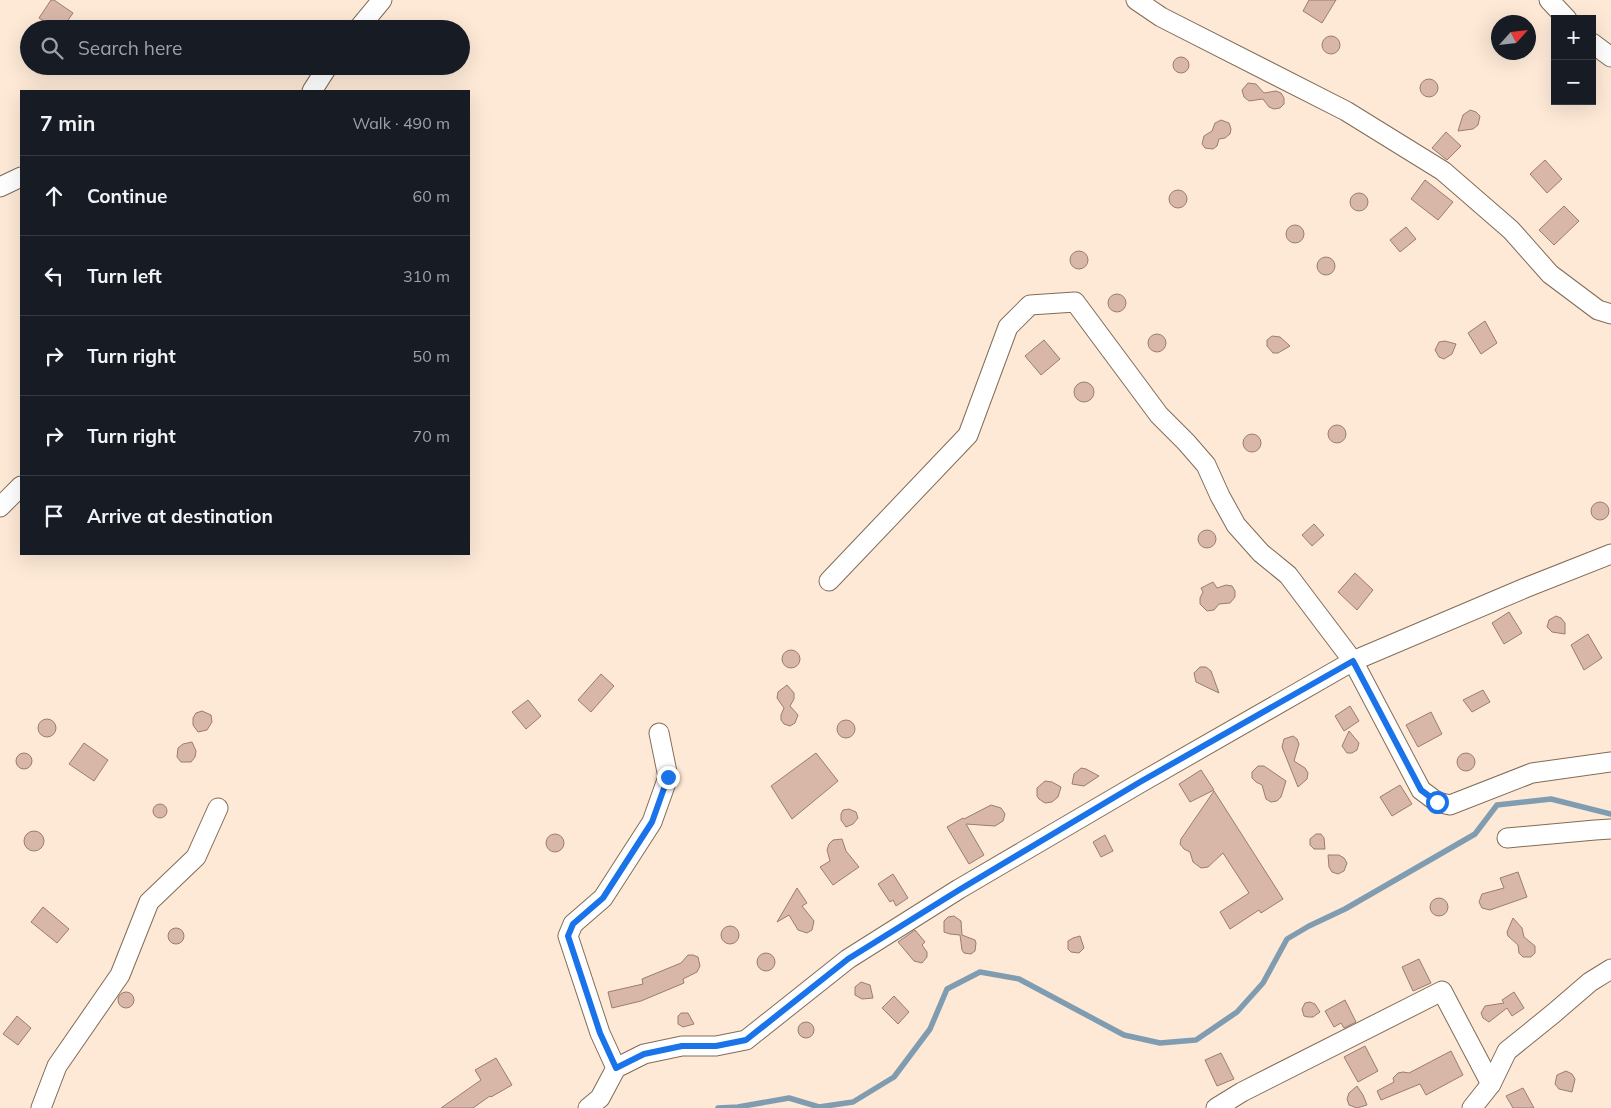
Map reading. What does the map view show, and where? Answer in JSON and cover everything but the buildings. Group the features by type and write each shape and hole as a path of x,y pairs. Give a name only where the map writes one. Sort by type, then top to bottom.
{"street":[{"path":"365,20 382,0"},
{"path":"1136,0 1161,17 1346,111 1443,171 1511,230 1550,274 1598,310 1611,314"},
{"path":"1550,0 1563,15"},
{"path":"1596,46 1611,57"},
{"path":"313,90 322,75"},
{"path":"0,187 20,177"},
{"path":"829,581 968,435 1008,327 1030,305 1075,302 1159,415 1206,465 1236,525 1260,554 1288,575 1353,661 1421,790 1437,802 1450,805 1532,773 1611,762"},
{"path":"0,507 20,487"},
{"path":"588,1108 600,1098 616,1068 644,1054 682,1046 716,1046 746,1040 848,959 959,890 1174,763 1353,661 1479,607 1611,554"},
{"path":"616,1068 600,1033 568,936 573,924 603,898 652,822 668,777 659,733"},
{"path":"42,1108 57,1066 120,976 149,902 196,857 218,808"},
{"path":"1507,838 1611,829"},
{"path":"1472,1108 1491,1084 1507,1051 1590,982 1611,969"},
{"path":"1216,1108 1242,1092 1442,991 1491,1084"}],"waterway":[{"path":"718,1108 738,1107 789,1098 819,1107 853,1102 894,1077 930,1029 947,989 980,972 1019,979 1124,1035 1160,1043 1196,1040 1237,1012 1263,983 1287,939 1345,909 1475,834 1497,805 1551,799 1611,814"}],"route":[{"path":"668,777 652,822 603,898 573,924 568,936 600,1033 616,1068 644,1054 682,1046 716,1046 746,1040 848,959 1140,782 1353,661 1421,790 1437,802"}]}
